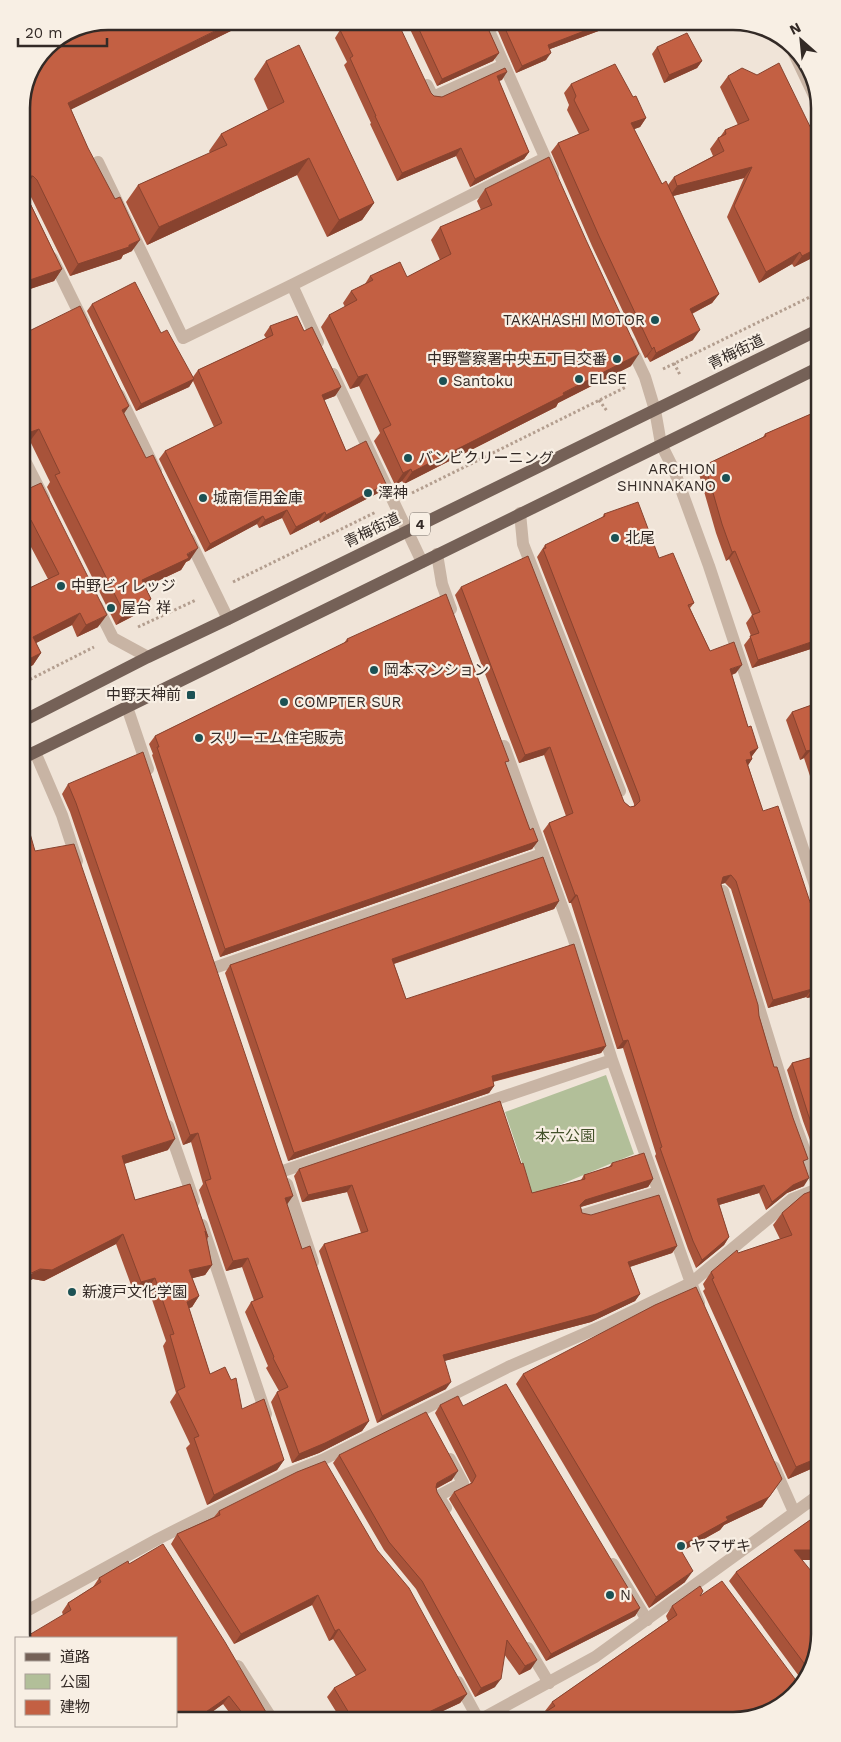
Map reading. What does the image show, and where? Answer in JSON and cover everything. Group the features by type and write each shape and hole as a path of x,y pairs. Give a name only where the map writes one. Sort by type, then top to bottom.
{"main road":[{"name":"青梅街道","path":"30,717 148,657 811,334"},
{"name":"4","path":"30,754 811,371"}],"street":[{"path":"489,30 557,185"},
{"path":"421,73 433,98 504,65"},
{"path":"98,162 183,338 292,286 545,158"},
{"path":"47,248 90,336"},
{"path":"292,286 321,349"},
{"path":"625,335 645,377 661,444 674,470 709,566 811,873"},
{"path":"330,367 422,562"},
{"path":"112,380 163,486"},
{"path":"30,471 48,506"},
{"path":"520,513 523,544 626,807"},
{"path":"184,530 228,619"},
{"path":"436,554 442,584 456,621"},
{"path":"91,595 113,638 148,657"},
{"path":"127,707 152,782"},
{"path":"498,733 573,938 612,1060 690,1283 703,1311"},
{"path":"35,752 62,815 81,872"},
{"path":"214,968 542,854"},
{"path":"723,891 795,1124 811,1167"},
{"path":"318,1275 281,1167 612,1060"},
{"path":"165,1116 271,1426"},
{"path":"30,1609 161,1543 285,1469 324,1464 370,1430 426,1413 690,1283 792,1199 811,1191"},
{"path":"583,1215 658,1192"},
{"path":"446,1450 463,1483 438,1496 452,1518"},
{"path":"768,1454 794,1512"},
{"path":"509,1711 549,1682 595,1657 647,1620 715,1576 811,1500"},
{"path":"606,1551 647,1620"},
{"path":"524,1641 549,1682"},
{"path":"230,1653 268,1712"},
{"path":"450,1668 474,1712"}],"path":[{"path":"30,680 113,638 214,592 811,296"},
{"path":"208,1704 213,1712"}],"green space":[{"name":"本六公園","path":"606,1075 634,1154 533,1196 505,1112"}],"building":[{"path":"108,30 217,30 68,103 88,148 115,199 120,197 140,240 129,245 129,247 78,264 37,180 30,176 30,103 33,88 43,65 65,43 78,36"},
{"path":"340,30 401,30 431,93 434,96 442,97 505,68 507,72 497,76 529,152 475,179 461,148 402,173 350,58 353,56"},
{"path":"419,30 489,30 499,53 442,79"},
{"path":"506,30 587,30 548,45 551,53 522,66"},
{"path":"687,33 702,61 669,75 657,47"},
{"path":"299,45 374,203 339,220 309,158 159,227 138,185 227,145 221,134 284,102 266,61"},
{"path":"615,64 633,97 636,96 646,118 631,123 662,184 666,181 719,294 690,309 700,330 656,353 654,347 652,349 599,236 558,143 589,130 574,100 576,96 571,84"},
{"path":"776,65 780,65 811,129 811,252 802,256 800,252 766,272 734,206 752,167 677,186 674,177 724,151 718,138 726,134 725,130 749,120 728,76 742,68 757,75"},
{"path":"549,157 639,354 563,393 564,395 412,472 411,469 403,473 383,429 391,425 367,374 358,377 329,315 357,300 351,291 373,280 370,276 400,262 407,277 451,254 440,227 492,205 485,189"},
{"path":"30,203 62,269 30,280"},
{"path":"135,282 161,333 167,330 194,379 141,404 92,304"},
{"path":"80,306 129,406 122,410 146,458 153,455 198,548 187,554 189,558 142,580 151,599 124,613 55,475 60,473 39,429 30,432 30,331"},
{"path":"297,316 304,331 312,327 341,387 322,395 346,451 366,441 386,484 326,515 325,512 296,527 287,510 265,520 263,516 210,544 165,451 222,423 198,370 273,335 270,326"},
{"path":"811,414 811,642 758,660 750,636 759,633 752,615 760,612 735,551 732,552 705,465 766,436 765,434"},
{"path":"41,483 107,615 86,625 80,613 33,637 41,653 30,658 30,588 59,574 30,520 30,488"},
{"path":"638,502 659,558 673,553 694,603 688,605 710,651 734,642 742,665 730,669 748,727 751,726 758,748 750,752 752,759 746,760 763,811 778,806 811,905 811,989 773,1000 736,881 731,875 723,877 721,885 758,1005 759,1016 774,1067 777,1067 808,1159 803,1161 809,1178 793,1185 772,1202 764,1185 717,1199 729,1237 702,1260 693,1241 660,1148 662,1147 628,1040 623,1041 577,895 575,895 549,823 573,813 550,747 525,755 461,587 528,556 624,802 630,807 635,806 640,801 639,796 543,549 546,548 545,545 605,516 604,514"},
{"path":"446,594 509,761 505,762 530,830 533,828 538,841 225,949 157,747 159,747 155,736 348,641 347,639"},
{"path":"811,705 811,750 806,751 792,712"},
{"path":"143,752 293,1196 285,1198 302,1249 310,1246 369,1421 299,1454 277,1392 288,1387 273,1358 251,1302 263,1297 248,1258 233,1261 205,1181 211,1179 198,1133 190,1135 68,784"},
{"path":"30,834 35,851 74,844 175,1139 122,1156 135,1200 190,1184 208,1237 205,1231 212,1265 189,1270 199,1296 187,1302 210,1374 225,1367 231,1380 236,1378 242,1409 264,1399 284,1460 214,1495 194,1438 199,1436 177,1391 185,1387 170,1335 174,1334 155,1278 141,1282 123,1234 52,1270 40,1269 30,1274"},
{"path":"543,857 559,901 392,959 406,999 574,944 606,1046 492,1076 494,1086 294,1153 230,965"},
{"path":"811,1058 811,1122 808,1114 792,1063"},
{"path":"500,1101 532,1193 585,1179 584,1175 612,1166 612,1163 644,1153 653,1179 585,1200 580,1205 582,1213 591,1215 659,1195 677,1246 628,1262 640,1294 596,1314 443,1355 451,1382 382,1416 324,1244 368,1231 352,1185 308,1195 299,1169"},
{"path":"811,1191 811,1461 796,1467 712,1279 714,1278 711,1272 737,1250 738,1253 792,1235 782,1213 804,1194"},
{"path":"696,1287 782,1479 769,1497 726,1517 728,1520 679,1547 693,1571 656,1597 523,1374 655,1305"},
{"path":"506,1384 640,1608 551,1654 454,1492 472,1483 476,1476 440,1405 458,1396 463,1406"},
{"path":"426,1412 458,1471 437,1483 437,1492 537,1660 525,1666 507,1640 501,1679 481,1688 422,1581 389,1542 339,1455"},
{"path":"325,1461 377,1550 409,1588 467,1694 429,1712 348,1712 334,1688 366,1670 339,1629 335,1631 318,1595 241,1634 177,1534 220,1515 219,1511 297,1472"},
{"path":"811,1519 811,1550 794,1550 811,1571 811,1634 805,1664 736,1572"},
{"path":"163,1544 225,1642 266,1712 242,1712 229,1696 206,1712 178,1712 178,1637 30,1637 30,1634 71,1610 68,1603 101,1582 99,1578 128,1561 129,1564"},
{"path":"722,1581 796,1680 780,1696 763,1706 733,1712 545,1712 555,1706 552,1702 677,1615 672,1606 700,1586 703,1591 700,1596"}],"place":[{"name":"TAKAHASHI MOTOR","path":"655,320"},
{"name":"中野警察署中央五丁目交番","path":"617,359"},
{"name":"ELSE","path":"579,379"},
{"name":"Santoku","path":"443,381"},
{"name":"バンビクリーニング","path":"408,458"},
{"name":"ARCHION SHINNAKANO","path":"726,478"},
{"name":"澤神","path":"368,493"},
{"name":"城南信用金庫","path":"203,498"},
{"name":"北尾","path":"615,538"},
{"name":"中野ビィレッジ","path":"61,586"},
{"name":"屋台 祥","path":"111,608"},
{"name":"岡本マンション","path":"374,670"},
{"name":"中野天神前","path":"191,695"},
{"name":"COMPTER SUR","path":"284,702"},
{"name":"スリーエム住宅販売","path":"199,738"},
{"name":"新渡戸文化学園","path":"72,1292"},
{"name":"ヤマザキ","path":"681,1546"},
{"name":"N","path":"610,1595"}]}
